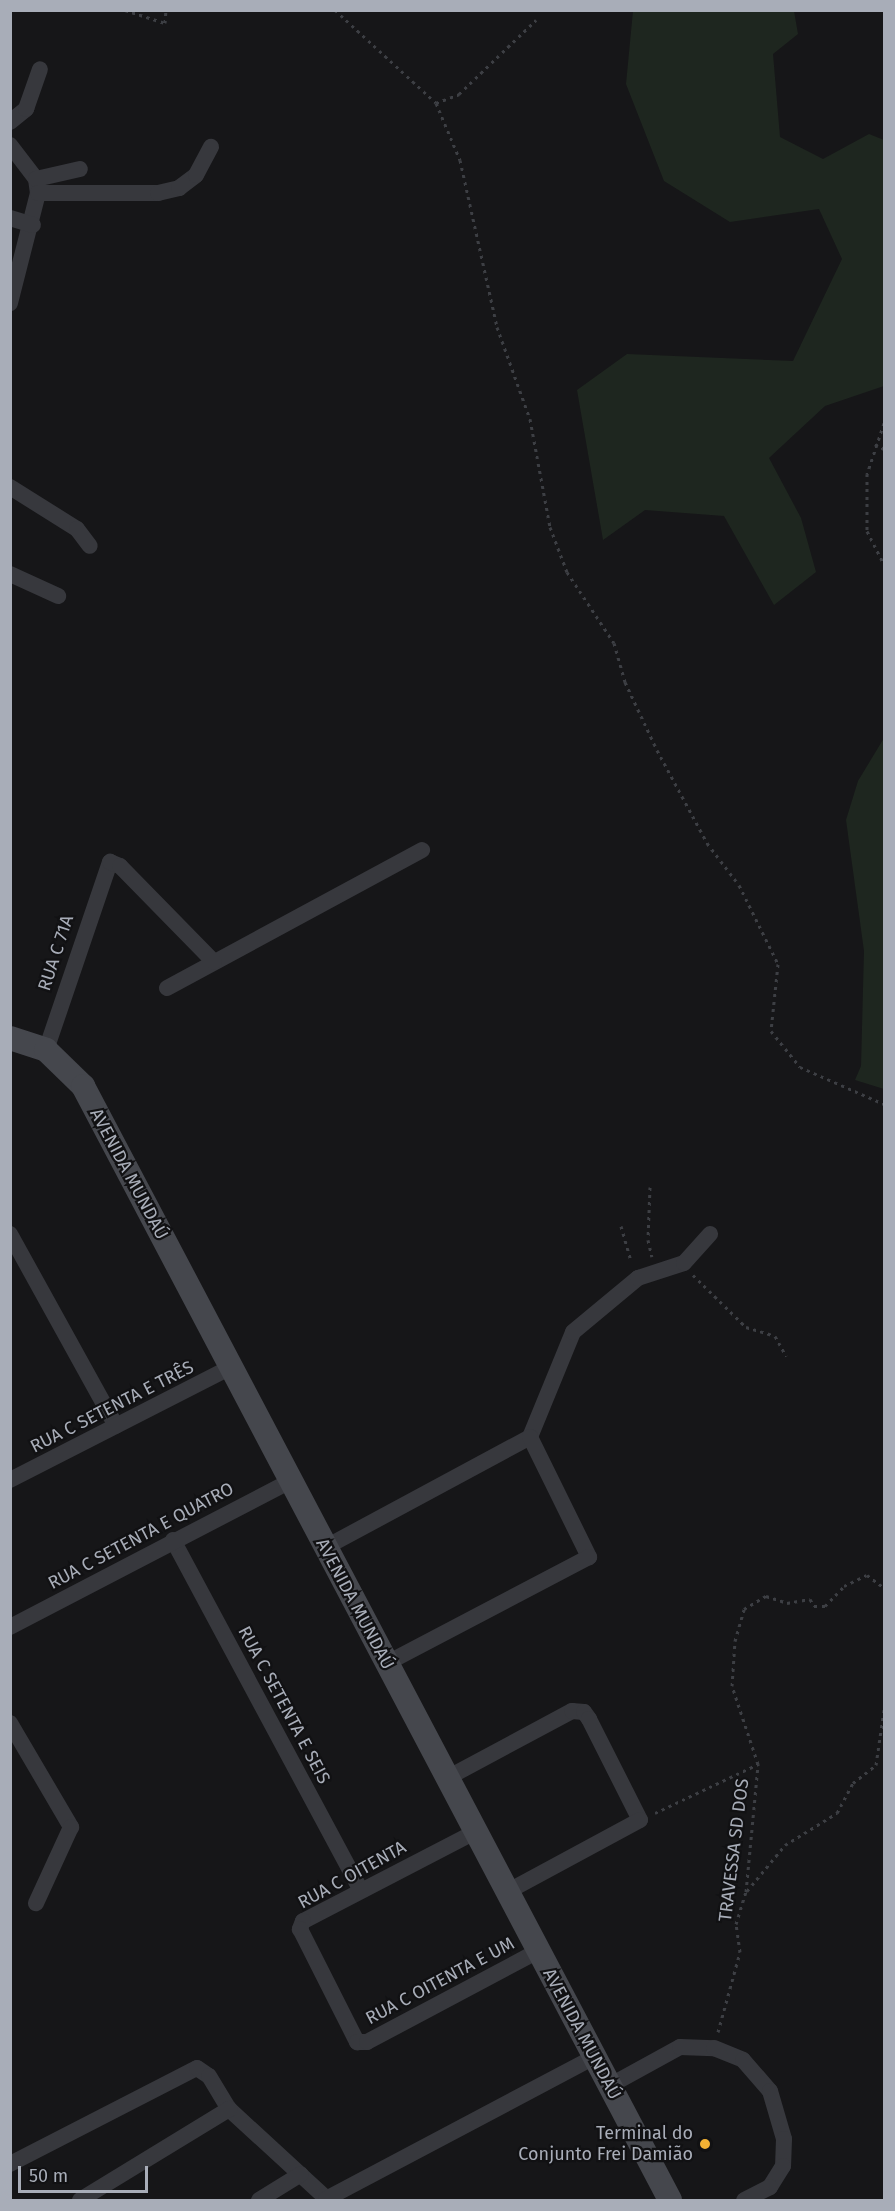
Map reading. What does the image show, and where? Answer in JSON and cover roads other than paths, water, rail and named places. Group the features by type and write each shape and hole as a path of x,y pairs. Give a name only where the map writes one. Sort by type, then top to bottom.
{"street":[{"path":"10,122 26,110 40,69"},
{"path":"10,145 37,186 33,225 10,303"},
{"path":"37,186 158,194 179,188 196,175 211,147"},
{"path":"37,186 80,169"},
{"path":"10,218 33,225"},
{"path":"10,487 77,529 90,546"},
{"path":"10,574 57,596"},
{"path":"167,988 422,850"},
{"name":"RUA C 71A","path":"45,1050 104,868 110,862 120,866 214,962"},
{"name":"AVENIDA MUNDAÚ","path":"10,1038 45,1050 83,1086 670,2200"},
{"path":"10,1234 116,1426"},
{"path":"326,1547 530,1437 573,1332 638,1278 684,1263 710,1234"},
{"name":"RUA C SETENTA E TRÊS","path":"10,1480 231,1367"},
{"path":"387,1663 589,1557 530,1437"},
{"name":"RUA C SETENTA E QUATRO","path":"10,1627 173,1540 291,1481"},
{"name":"RUA C SETENTA E SEIS","path":"173,1540 360,1889"},
{"path":"447,1778 572,1712 584,1712 640,1820 507,1892"},
{"path":"10,1723 71,1827 36,1903"},
{"name":"RUA C OITENTA","path":"360,2044 300,1929 303,1921 360,1889 475,1832"},
{"name":"RUA C OITENTA E UM","path":"360,2044 538,1951"},
{"path":"609,2086 680,2047 714,2048 744,2060 759,2074 784,2139 783,2166 770,2187 744,2200"},
{"path":"10,2164 191,2070 209,2076 229,2109 327,2200 594,2056"},
{"path":"80,2200 229,2109"},
{"path":"259,2200 301,2174"}],"place":[{"name":"Terminal do Conjunto Frei Damião","path":"705,2144"}]}
